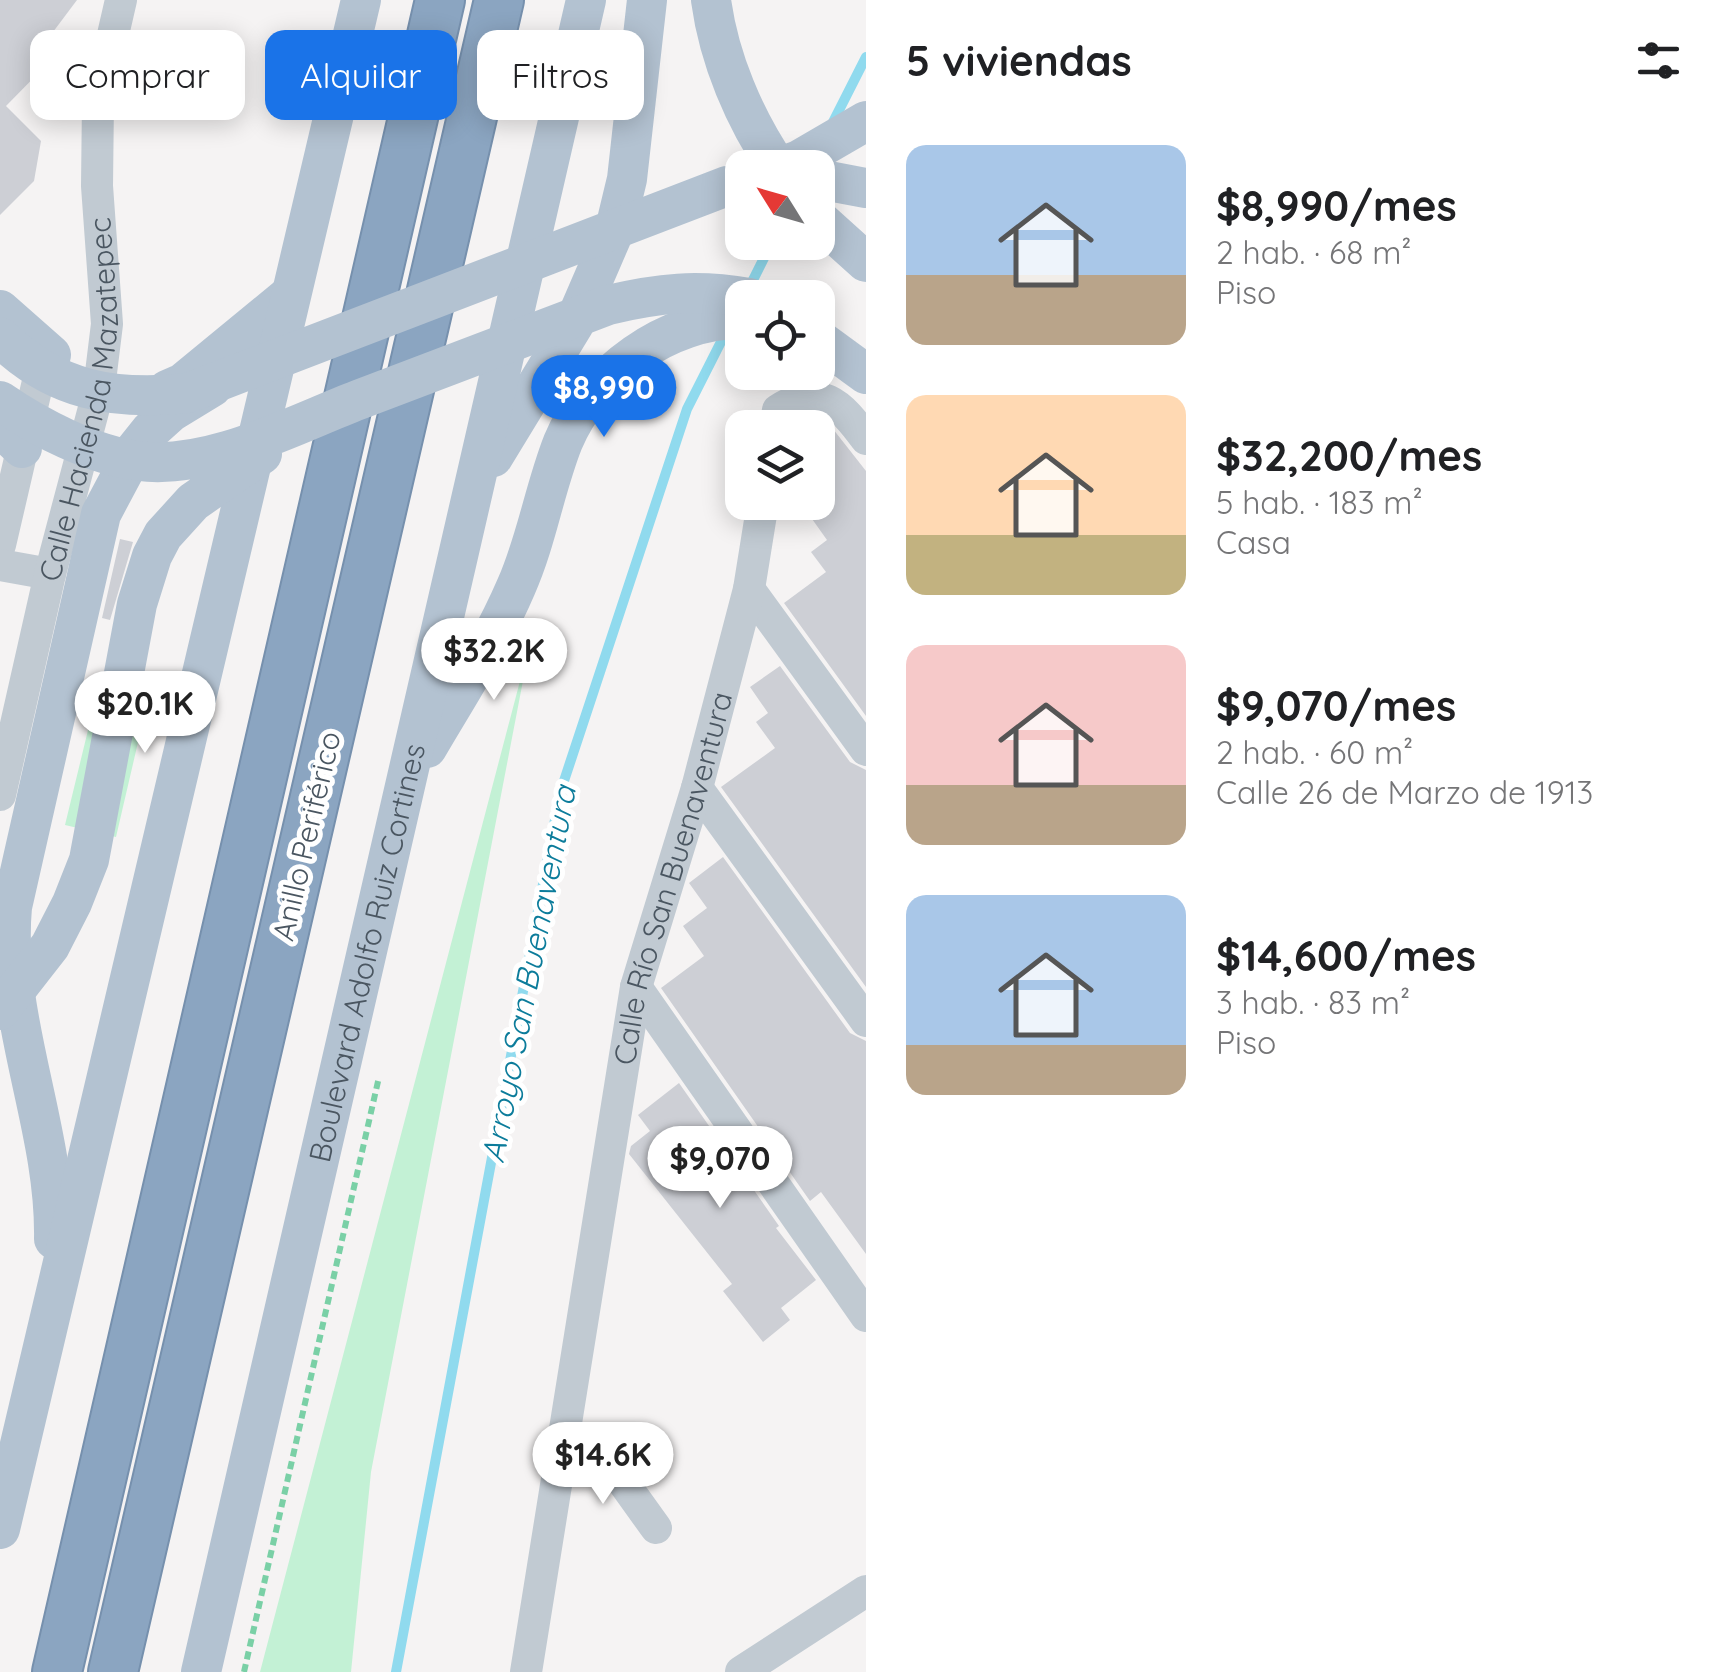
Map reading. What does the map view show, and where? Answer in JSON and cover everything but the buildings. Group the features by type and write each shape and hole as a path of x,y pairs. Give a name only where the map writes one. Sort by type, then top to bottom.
{"highway":[{"name":"Anillo Periférico","path":"58,1672 440,0"},
{"name":"Anillo Periférico","path":"113,1672 500,0"}],"main road":[{"path":"0,1529 361,0"},
{"name":"Boulevard Adolfo Ruiz Cortines","path":"201,1672 586,0"},
{"path":"475,486 574,324 615,229 627,178 647,0"},
{"path":"711,5 720,44 744,108 767,150"},
{"path":"817,150 866,122"},
{"path":"835,182 866,188"},
{"path":"0,337 55,378 104,394 188,393 725,188"},
{"path":"835,234 866,262"},
{"path":"0,401 71,440 140,462 200,459 608,305 656,294 725,294"},
{"path":"0,310 45,352 100,389 136,394 170,389 182,383 290,295"},
{"path":"406,785 502,617 528,560 565,438 595,392 644,349 673,332 703,322 725,321"},
{"path":"835,325 866,346"},
{"path":"835,351 866,374"},
{"path":"42,1347 54,1230 50,1184 13,992 12,907 102,514 151,430 171,412 217,384"},
{"path":"0,1010 50,946 88,860 139,591 163,534 208,490 338,408"}],"street":[{"name":"Calle Hacienda Mazatepec","path":"0,795 66,509 100,389 108,324 97,186 98,100 120,0"},
{"name":"Calle Hacienda Mazatepec","path":"0,545 11,438 45,352"},
{"path":"11,438 44,440 100,389"},
{"path":"778,410 794,400 814,395 833,403 851,418 866,439"},
{"path":"6,494 66,509"},
{"name":"Calle Río San Buenaventura","path":"526,1672 636,987 697,788 749,588 760,520"},
{"path":"0,565 50,574"},
{"path":"749,588 866,750"},
{"path":"697,788 866,1021"},
{"path":"636,987 866,1316"},
{"path":"560,1452 583,1441 594,1443 656,1528"},
{"path":"741,1672 866,1590"}],"path":[{"path":"244,1672 380,1072"}],"green space":[{"path":"531,639 371,1472 351,1672 260,1672"},
{"path":"89,726 139,738 116,837 65,825"}],"waterway":[{"name":"Arroyo San Buenaventura","path":"831,126 866,57"},
{"name":"Arroyo San Buenaventura","path":"753,280 763,260"},
{"name":"Arroyo San Buenaventura","path":"396,1672 560,793 687,409 725,334"}]}
